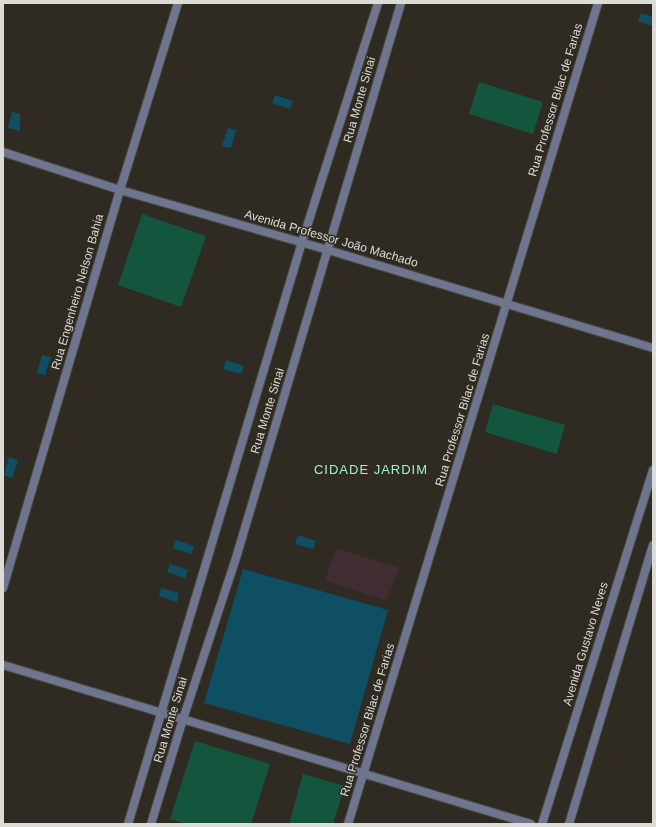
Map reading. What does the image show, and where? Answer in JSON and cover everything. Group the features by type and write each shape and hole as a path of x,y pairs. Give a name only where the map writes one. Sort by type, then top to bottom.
{"street":[{"name":"Rua Engenheiro Nelson Bahia","path":"3,588 120,190 178,3"},
{"name":"Rua Monte Sinai","path":"128,824 302,242 378,3"},
{"name":"Rua Monte Sinai","path":"151,824 183,719 236,558 401,3"},
{"name":"Rua Professor Bilac de Farias","path":"348,824 508,303 598,3"},
{"name":"Avenida Professor João Machado","path":"3,152 120,190 508,303 653,348"},
{"name":"Avenida Gustavo Neves","path":"542,824 653,470"},
{"path":"570,824 653,545"},
{"path":"3,665 531,824"}],"shaded area":[{"path":"336,548 399,568 387,601 325,581"}],"green space":[{"path":"479,82 543,102 533,134 469,114"},
{"path":"142,214 206,236 181,307 118,285"},
{"path":"493,404 565,425 557,454 485,432"},
{"path":"195,741 270,764 251,824 187,824 170,819"},
{"path":"303,774 345,786 333,824 289,824"}],"water":[{"path":"641,13 653,17 653,26 638,21"},
{"path":"275,95 293,101 290,109 272,103"},
{"path":"12,112 20,114 20,131 8,128"},
{"path":"228,128 236,130 231,148 222,146"},
{"path":"42,355 51,357 45,375 37,373"},
{"path":"226,360 244,366 241,374 223,369"},
{"path":"9,457 18,460 12,478 4,475"},
{"path":"298,535 316,541 313,549 295,544"},
{"path":"176,540 194,546 191,554 173,548"},
{"path":"170,564 188,570 185,578 167,572"},
{"path":"243,569 388,610 350,744 204,703"},
{"path":"161,588 179,593 177,602 159,596"}],"district":[{"name":"CIDADE JARDIM","path":"371,470"}]}
